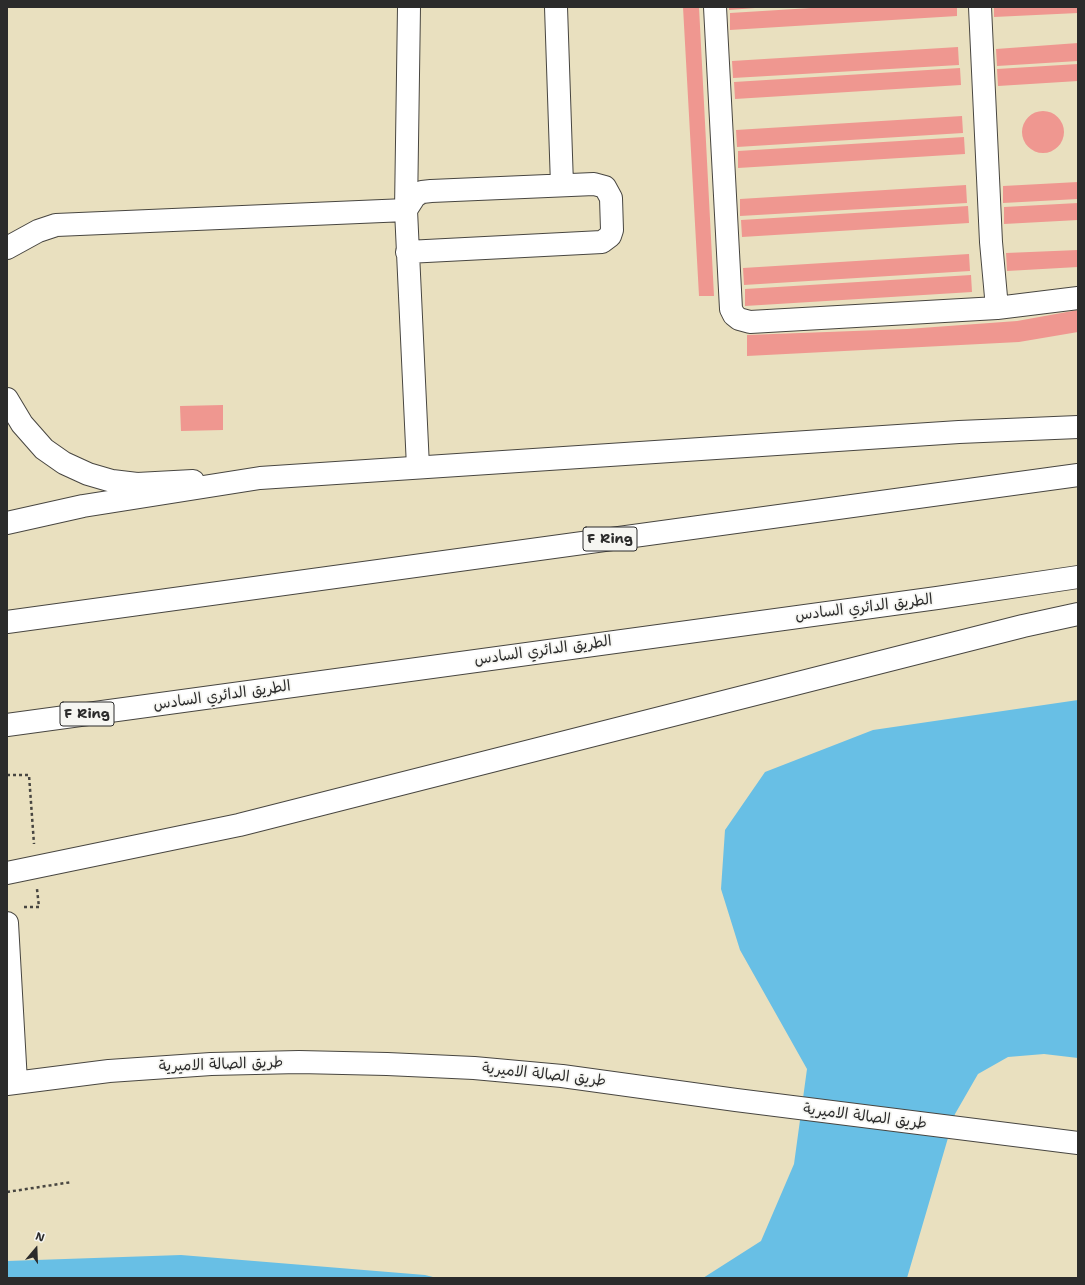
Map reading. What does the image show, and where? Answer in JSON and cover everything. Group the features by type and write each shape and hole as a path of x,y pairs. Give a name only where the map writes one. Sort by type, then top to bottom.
{"main road":[{"path":"409,7 406,210 418,467"},
{"path":"556,7 562,185"},
{"path":"715,7 731,309 734,315 739,319 750,322 997,308 1078,298"},
{"path":"980,7 991,242 997,308"},
{"path":"406,210 415,196 422,192 600,184 609,192 612,230 606,240 597,243 408,252"},
{"path":"7,248 38,231 68,224 406,210"},
{"path":"7,399 22,424 44,449 64,463 88,474 112,481 137,484 260,478 959,432 1078,427"},
{"name":"F Ring","path":"7,622 142,602 1078,475"},
{"path":"7,523 83,506 260,478"},
{"name":"الطريق الدائري السادس","path":"7,725 937,598 1078,577"},
{"path":"7,874 239,825 1023,626 1078,614"},
{"path":"7,922 12,1083"},
{"name":"طريق الصالة الاميرية","path":"12,1083 109,1071 211,1064 299,1062 474,1068 562,1076 736,1100 1078,1143"}],"path":[{"path":"7,1192 72,1182"}],"water":[{"path":"1078,700 1078,1058 1044,1054 1008,1057 978,1074 955,1114 907,1278 703,1278 761,1241 794,1164 807,1069 740,950 721,889 725,830 765,772 873,730"},
{"path":"181,1255 425,1275 437,1278 7,1278 7,1261"}],"building":[{"path":"683,7 699,7 714,296 699,296"},
{"path":"729,7 755,7 755,8 729,10"},
{"path":"827,7 957,7 957,16 730,30 730,13"},
{"path":"994,7 1078,7 1078,13 994,17"},
{"path":"1078,43 1078,61 997,66 996,49"},
{"path":"958,47 959,65 733,78 732,61"},
{"path":"1078,64 1078,81 998,86 997,69"},
{"path":"960,68 961,85 735,99 734,82"},
{"path":"1039,111 1047,111 1058,117 1064,128 1064,136 1058,147 1047,153 1039,153 1028,147 1022,136 1022,128 1028,117"},
{"path":"962,116 963,133 737,147 736,130"},
{"path":"964,137 965,154 738,168 738,151"},
{"path":"1078,182 1078,199 1003,203 1003,186"},
{"path":"966,185 967,203 740,216 740,199"},
{"path":"1078,203 1078,220 1004,224 1004,207"},
{"path":"968,206 969,223 742,237 741,220"},
{"path":"1078,250 1078,267 1007,271 1006,253"},
{"path":"969,254 970,271 744,285 743,268"},
{"path":"971,275 972,292 745,306 745,289"},
{"path":"1078,310 1078,332 1019,342 747,356 747,335 907,329 1017,321"},
{"path":"223,405 223,430 181,431 180,406"}]}
